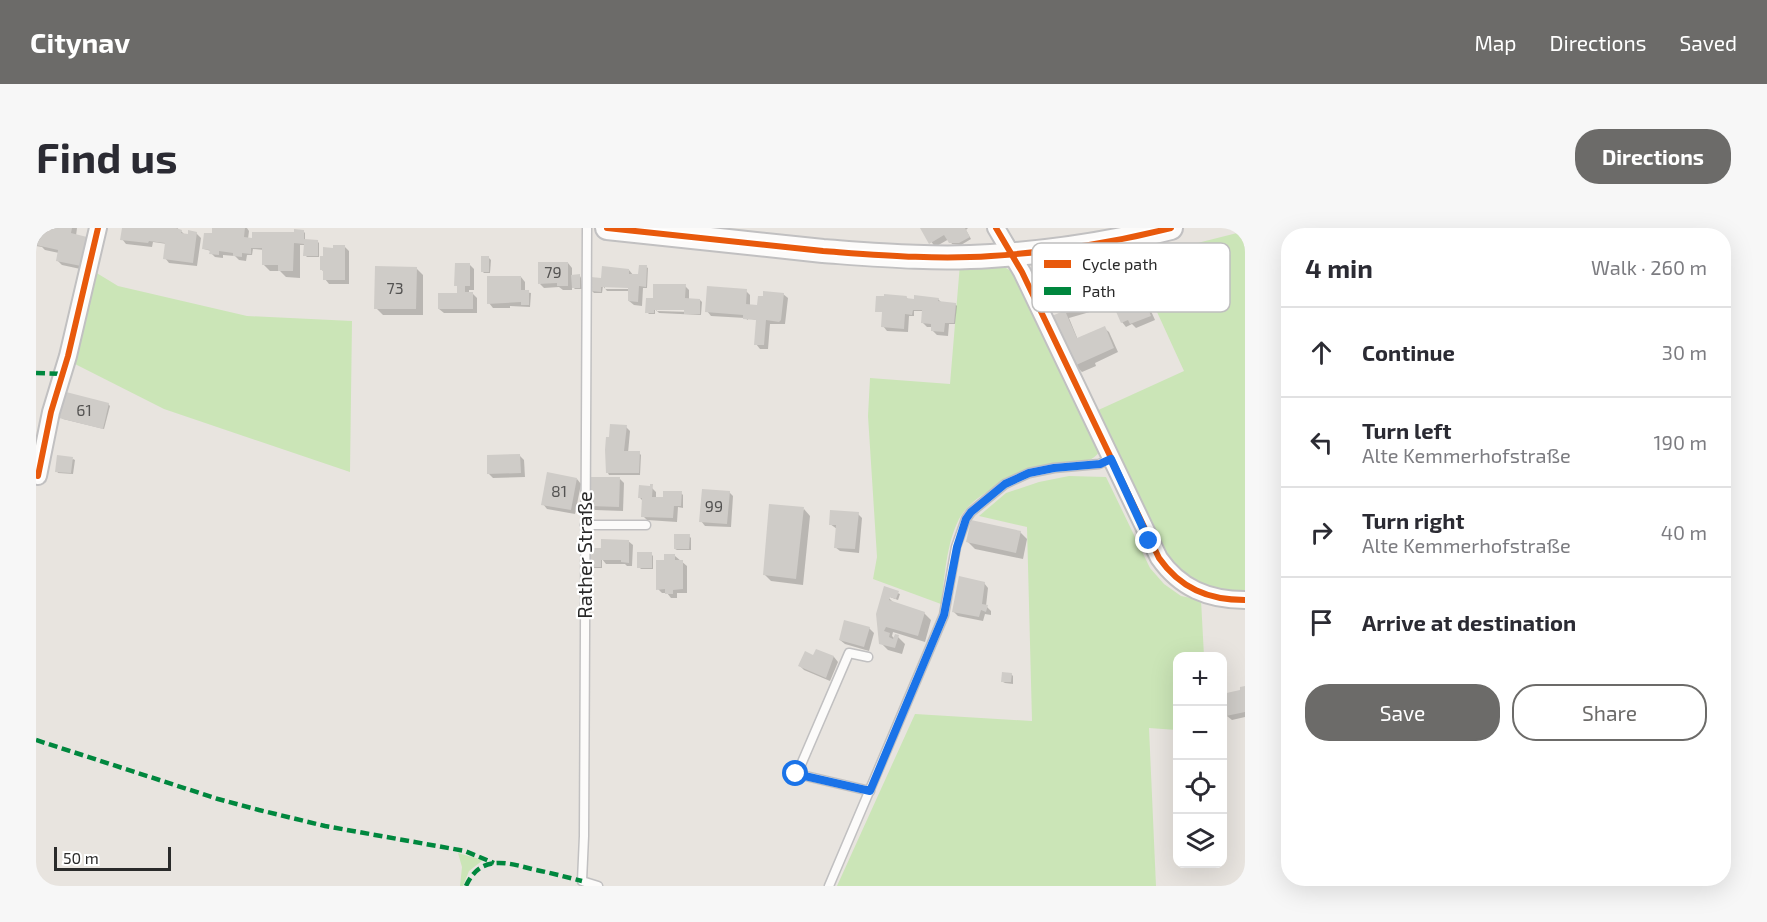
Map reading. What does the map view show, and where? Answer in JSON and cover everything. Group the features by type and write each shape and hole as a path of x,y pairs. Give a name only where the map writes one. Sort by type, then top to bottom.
{"street":[{"path":"38,476 51,412 68,356 98,228"},
{"path":"607,228 791,248 873,254 956,256 1032,252"},
{"path":"996,228 1032,293"},
{"path":"1102,243 1171,228"},
{"path":"1041,312 1149,541 1168,571 1193,589 1209,595 1245,600"}],"lane":[{"name":"Rather Straße","path":"587,228 582,881 598,886"},
{"path":"829,886 944,615 957,547 966,519 971,512 1005,484 1029,473 1054,468 1100,464 1111,459"},
{"path":"585,525 646,525"},
{"path":"868,657 849,653 796,774 870,791"}],"green space":[{"path":"1245,231 1245,593 1226,592 1197,585 1172,567 1094,412 1184,371 1157,312 1230,312 1230,243 1197,243"},
{"path":"984,263 1005,267 1018,277 1032,312 1034,312 1099,452 1089,460 1053,465 1006,481 978,498 967,508 959,519 951,539 941,604 873,579 877,557 868,416 870,378 950,384 960,264"},
{"path":"95,272 118,286 247,316 352,321 350,472 164,409 73,363"},
{"path":"1069,476 1106,477 1150,568 1164,584 1181,596 1201,600 1204,652 1173,652 1173,730 1149,728 1156,886 837,886 915,714 1032,721 1027,527 979,516 1006,493 1039,482"},
{"path":"458,853 483,860 469,871 463,886 460,886 462,867"}],"building":[{"path":"36,228 49,231 50,228 72,228 71,233 87,237 81,266 56,261 58,250 36,245"},
{"path":"122,228 176,228 182,230 181,233 188,234 188,230 197,232 193,263 163,259 165,243 120,240"},
{"path":"212,228 245,228 244,237 252,238 252,232 304,230 304,239 318,240 318,256 303,256 304,244 294,243 293,271 278,271 278,265 262,265 262,248 251,248 251,254 242,253 242,257 219,251 219,255 209,254 210,250 202,249 204,233 212,233"},
{"path":"920,228 965,228 970,237 959,243 949,243 944,235 929,244"},
{"path":"333,245 345,245 345,280 323,280 320,256 323,256 323,247 333,248"},
{"path":"481,256 489,256 489,272 481,272"},
{"path":"538,262 568,262 568,286 557,286 557,283 538,284"},
{"path":"455,263 470,263 470,286 465,286 465,292 473,292 473,309 438,309 438,293 457,293 457,286 454,286"},
{"path":"639,265 647,265 646,287 639,286 638,302 628,301 628,288 601,287 601,292 591,291 591,277 601,278 602,266 629,269 629,274 638,274"},
{"path":"375,266 417,267 416,309 374,309"},
{"path":"580,274 580,288 572,288 571,275"},
{"path":"487,276 521,276 521,290 529,290 529,305 521,305 521,302 487,304"},
{"path":"653,284 686,284 685,298 700,299 700,314 684,314 684,310 654,310 654,313 645,313 646,298 653,298"},
{"path":"707,286 747,289 746,304 757,305 758,296 763,296 763,291 784,293 781,320 779,322 766,320 764,345 754,345 756,320 743,319 743,315 705,312"},
{"path":"884,294 907,296 906,298 914,299 914,295 939,298 938,301 956,303 954,323 945,323 944,332 931,331 931,324 921,323 922,310 913,310 912,315 905,314 904,329 881,327 882,312 875,312 876,296 884,296"},
{"path":"1061,312 1070,312 1066,313 1077,338 1105,326 1114,348 1074,366 1052,316"},
{"path":"1116,312 1149,312 1151,316 1130,324 1128,320 1121,323"},
{"path":"66,392 109,403 103,429 59,418"},
{"path":"610,424 627,425 624,451 640,451 639,473 606,473 606,437 609,437"},
{"path":"520,454 521,473 487,474 487,455"},
{"path":"57,455 73,457 71,473 55,472"},
{"path":"547,472 577,478 571,510 541,505"},
{"path":"590,477 620,477 619,507 589,506"},
{"path":"653,484 652,497 663,497 663,491 682,491 681,506 674,506 673,518 641,517 642,498 638,498 639,485 650,486"},
{"path":"702,489 730,491 727,524 699,522"},
{"path":"769,504 804,507 796,579 763,575"},
{"path":"830,510 859,512 855,549 834,548 836,525 829,525"},
{"path":"971,520 1021,531 1016,553 966,542"},
{"path":"674,534 690,534 689,549 674,549"},
{"path":"601,539 629,540 629,563 621,562 621,560 601,560 601,567 588,567 589,548 601,548"},
{"path":"637,552 652,552 652,568 637,568"},
{"path":"664,554 675,554 675,560 683,560 683,589 673,590 673,594 665,594 665,589 656,590 656,560 664,560"},
{"path":"959,576 985,582 982,604 988,605 986,612 981,610 979,617 952,612"},
{"path":"884,586 899,591 896,599 890,597 889,600 925,612 918,636 886,627 884,631 890,633 889,637 893,639 895,634 899,635 895,648 879,644 876,614"},
{"path":"844,620 870,627 864,647 839,640"},
{"path":"816,649 834,656 826,678 798,666 805,651 813,655"},
{"path":"1002,672 1012,673 1011,682 1001,682"},
{"path":"1245,686 1245,712 1227,716 1227,693 1240,690 1240,687"}],"marked path":[{"path":"36,373 62,374"},
{"path":"36,740 218,799 325,826 465,851 494,863"},
{"path":"466,886 479,869 496,863 506,863 582,881"}],"cycle path":[{"path":"38,476 51,412 68,356 98,228"},
{"path":"607,228 823,251 907,256 991,256 1032,252"},
{"path":"996,228 1032,293"},
{"path":"1098,243 1171,228"},
{"path":"1041,312 1159,558 1176,577 1196,590 1219,598 1245,600"}],"route":[{"path":"796,774 870,791 944,615 957,547 966,519 980,502 1005,484 1040,470 1100,464 1111,459 1149,541"}]}
